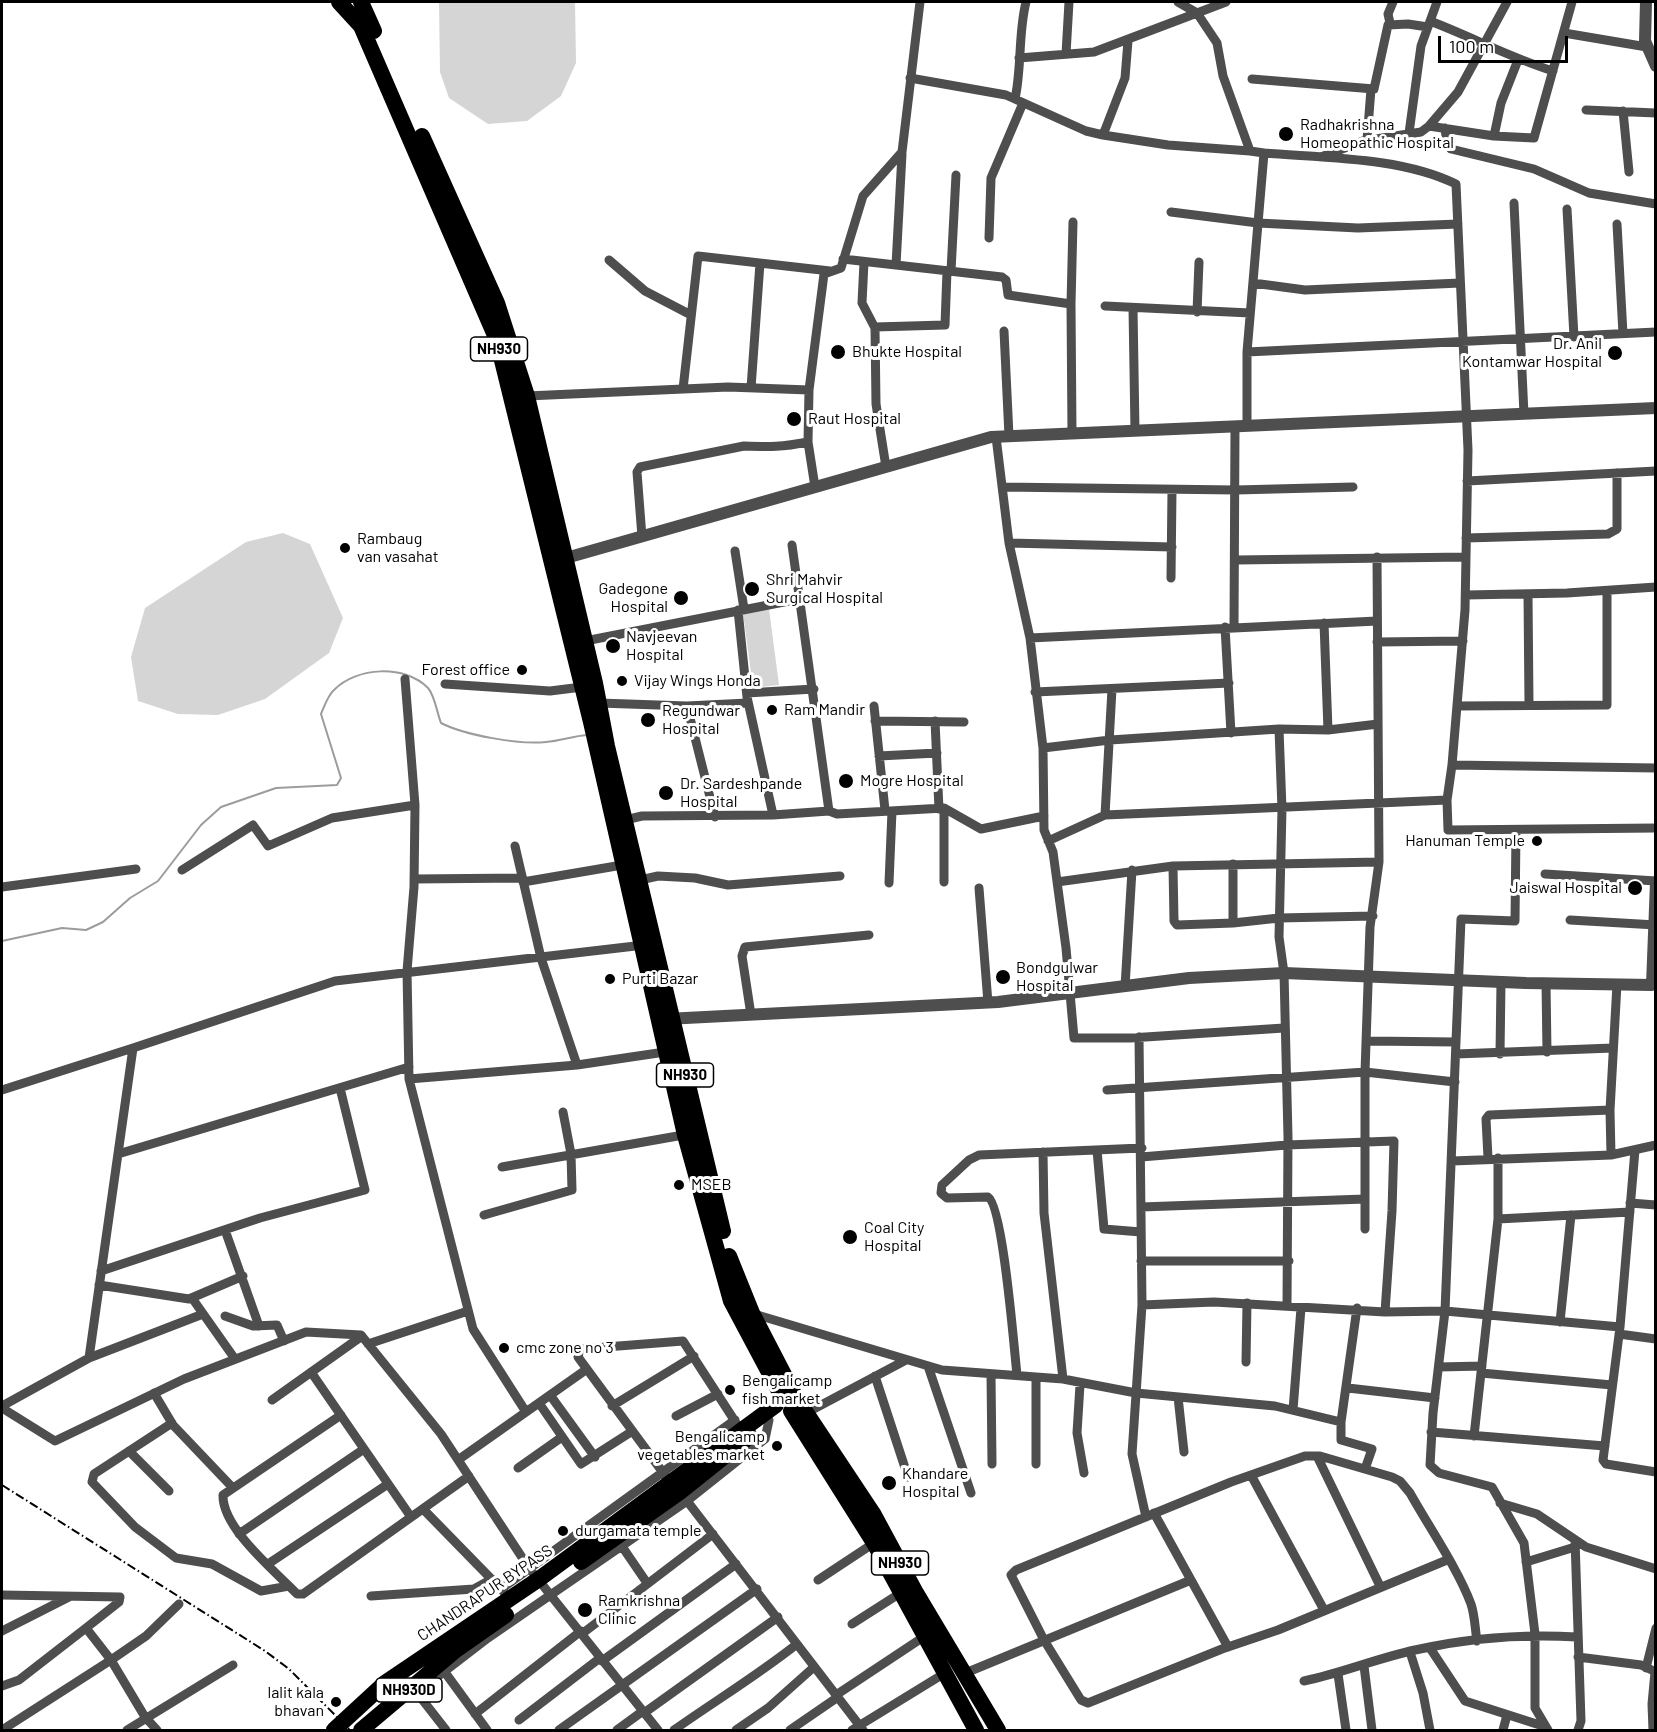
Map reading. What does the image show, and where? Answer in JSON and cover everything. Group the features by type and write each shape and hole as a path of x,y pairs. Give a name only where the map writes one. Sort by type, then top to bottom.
{"highway":[{"name":"NH930","path":"339,2 361,26 492,324 585,641 603,755 731,1300 787,1405 874,1543 925,1636 952,1675 998,1731"},
{"name":"NH930","path":"361,2 497,303 527,396 582,687 597,715"},
{"name":"NH930","path":"603,755 627,820 628,864 644,879 648,944"},
{"name":"NH930","path":"666,1019 665,1052 682,1093"},
{"name":"NH930","path":"691,1133 732,1265 787,1405 874,1515 952,1675 974,1730"},
{"name":"CHANDRAPUR BYPASS","path":"334,1731 386,1683 506,1594 542,1582 619,1541 737,1425 787,1405"},
{"name":"CHANDRAPUR BYPASS","path":"361,1731 456,1650 542,1582 787,1405"}],"street":[{"path":"896,265 902,153 920,2"},
{"path":"989,238 991,178 1019,101 1020,25 1026,2"},
{"path":"1066,54 1069,2"},
{"path":"1178,2 1197,13 1217,43 1223,76 1250,151"},
{"path":"1019,58 1094,52 1128,41 1212,5 1226,2"},
{"path":"1252,79 1371,89 1376,86 1390,23 1388,14 1393,2"},
{"path":"1409,133 1421,46 1437,2"},
{"path":"1318,158 1367,140 1420,132 1430,126 1458,92 1487,43 1507,2"},
{"path":"1430,126 1494,136 1534,138 1572,2"},
{"path":"1646,2 1644,24 1647,47 1656,66"},
{"path":"1390,23 1429,24 1487,43 1518,60 1553,71"},
{"path":"1564,33 1647,47"},
{"path":"1103,135 1125,78 1128,41"},
{"path":"1494,136 1501,103 1518,60"},
{"path":"910,78 1006,95 1086,131 1103,135 1159,144 1405,167 1442,177 1456,184 1467,417 1466,595 1448,801 1448,830 1656,828"},
{"path":"1367,140 1371,89"},
{"path":"1586,110 1656,113"},
{"path":"1623,111 1629,172"},
{"path":"1445,128 1447,145 1451,149 1534,169 1588,193 1656,204"},
{"path":"814,487 808,442 809,390 824,274 841,268 863,196 902,153"},
{"path":"1231,733 1229,627 1236,560 1236,490 1264,153"},
{"path":"875,327 945,325 956,175"},
{"path":"1514,203 1524,414"},
{"path":"1567,209 1574,337"},
{"path":"1171,212 1258,223 1358,228 1458,224"},
{"path":"1072,434 1073,222"},
{"path":"1617,224 1623,334"},
{"path":"683,389 698,256 832,271"},
{"path":"843,259 1004,278 1008,295 1071,304"},
{"path":"609,260 645,291 691,315"},
{"path":"864,262 863,306 875,327 876,404 886,467"},
{"path":"1197,312 1199,262"},
{"path":"751,388 760,263"},
{"path":"1253,283 1305,290 1460,283"},
{"path":"1105,306 1250,313"},
{"path":"1133,308 1135,431"},
{"path":"1004,331 1010,436"},
{"path":"1247,352 1656,332"},
{"path":"527,396 683,389 809,390"},
{"path":"560,561 996,437 1656,408"},
{"path":"996,437 1010,543 1030,638 1043,748 1044,830 1057,882 1074,1038 1139,1037 1284,1028"},
{"path":"642,537 637,472 640,467 744,446 758,449 808,442"},
{"path":"1467,481 1656,471"},
{"path":"1466,538 1608,534 1617,530 1617,473"},
{"path":"1002,487 1236,490 1353,487"},
{"path":"1171,578 1173,490"},
{"path":"1010,543 1172,547"},
{"path":"792,545 814,689 829,811"},
{"path":"735,551 748,698 773,815"},
{"path":"1365,1229 1364,1142 1368,976 1370,927 1379,862 1377,557"},
{"path":"1236,560 1466,557"},
{"path":"1466,595 1607,591 1656,587"},
{"path":"1458,706 1607,705 1607,591"},
{"path":"1528,594 1529,705"},
{"path":"585,641 799,599"},
{"path":"1030,638 1377,621"},
{"path":"1324,623 1328,730"},
{"path":"1377,642 1463,641"},
{"path":"405,679 415,805 414,879 407,971 409,1079 473,1329 526,1412"},
{"path":"1035,692 1229,682"},
{"path":"445,684 550,691 582,687"},
{"path":"1105,815 1112,688"},
{"path":"597,715 814,689"},
{"path":"687,706 715,817"},
{"path":"874,706 888,811 890,883"},
{"path":"875,721 964,723"},
{"path":"935,721 944,882"},
{"path":"1043,748 1110,740 1280,729 1328,730 1377,724"},
{"path":"1280,729 1282,809 1279,918 1284,973 1284,1078 1289,1260 1287,1306"},
{"path":"879,756 937,753"},
{"path":"1452,765 1656,768"},
{"path":"1048,841 1105,815 1448,801"},
{"path":"182,870 253,825 268,846 332,818 415,805"},
{"path":"627,820 642,816 715,817 829,811 837,814 941,809 981,829 1044,816"},
{"path":"1516,830 1515,921 1461,919 1445,1311 1431,1432 1431,1465 1436,1471 1489,1486 1523,1540 1535,1634 1535,1708 1547,1729"},
{"path":"515,846 541,957 577,1065"},
{"path":"1057,882 1173,866 1379,862"},
{"path":"414,879 523,880 628,864"},
{"path":"1233,864 1233,923"},
{"path":"1173,866 1174,921 1177,925 1233,923 1279,918 1373,916"},
{"path":"2,887 136,869"},
{"path":"1125,987 1132,870"},
{"path":"666,1019 988,1003 1189,978 1284,973 1459,981 1652,985 1654,980 1656,882 1545,874"},
{"path":"644,879 658,876 696,878 728,885 840,876"},
{"path":"979,888 988,1003"},
{"path":"1570,920 1655,925"},
{"path":"751,1015 742,956 746,947 869,934"},
{"path":"2,1090 335,981 648,944"},
{"path":"1500,1054 1501,982"},
{"path":"1546,983 1547,1052"},
{"path":"1611,1155 1610,1110 1617,984"},
{"path":"1139,1037 1142,1305 1132,1454 1150,1515 1191,1580 1228,1647"},
{"path":"1368,1041 1456,1042"},
{"path":"89,1358 133,1048"},
{"path":"1456,1054 1613,1048"},
{"path":"409,1079 577,1065 665,1052"},
{"path":"118,1154 409,1067"},
{"path":"1107,1090 1365,1072 1455,1082"},
{"path":"101,1271 225,1230 365,1190 340,1088"},
{"path":"1488,1158 1486,1119 1489,1115 1610,1110"},
{"path":"484,1215 570,1192 574,1184 563,1112"},
{"path":"502,1167 691,1133"},
{"path":"1017,1375 1002,1237 993,1201 988,1197 947,1198 943,1197 941,1189 974,1157 985,1154 1098,1150 1141,1153 1394,1141 1392,1211 1384,1312"},
{"path":"1452,1161 1611,1155 1656,1145"},
{"path":"1098,1150 1104,1229 1141,1232"},
{"path":"1635,1150 1619,1330 1603,1460 1606,1464 1656,1472"},
{"path":"1043,1152 1045,1223 1064,1379"},
{"path":"1474,1436 1498,1219 1498,1158"},
{"path":"1141,1207 1365,1199"},
{"path":"1498,1219 1571,1215 1656,1205"},
{"path":"1560,1322 1571,1215"},
{"path":"225,1230 259,1326"},
{"path":"1141,1262 1289,1260"},
{"path":"99,1286 192,1298 243,1276"},
{"path":"192,1298 235,1359"},
{"path":"1142,1305 1247,1303 1301,1308 1357,1308 1384,1312 1445,1311 1560,1322 1619,1330 1656,1339"},
{"path":"1246,1362 1247,1303"},
{"path":"1293,1410 1301,1308"},
{"path":"1357,1308 1348,1388 1341,1422 1341,1440 1372,1449 1368,1463"},
{"path":"272,1400 311,1372 365,1340 468,1311"},
{"path":"752,1313 942,1370 1064,1379 1080,1384 1136,1393 1275,1406 1341,1422"},
{"path":"203,1314 89,1358 2,1407 56,1441 154,1393 306,1332 365,1340 441,1434 542,1582 658,1731"},
{"path":"225,1316 249,1325 277,1325 284,1341"},
{"path":"737,1425 686,1342 679,1340 580,1349 579,1357 631,1432 758,1589 837,1696 858,1729 952,1675 1191,1580"},
{"path":"612,1406 694,1356"},
{"path":"787,1405 875,1376 906,1360"},
{"path":"928,1366 971,1493"},
{"path":"1438,1367 1612,1385"},
{"path":"458,1460 587,1369"},
{"path":"311,1372 411,1517"},
{"path":"991,1374 992,1464"},
{"path":"875,1376 908,1477"},
{"path":"1035,1464 1036,1378"},
{"path":"1080,1384 1077,1433 1084,1473"},
{"path":"1348,1388 1435,1398"},
{"path":"154,1393 172,1423 232,1487"},
{"path":"676,1416 718,1394"},
{"path":"550,1395 595,1457"},
{"path":"1178,1397 1184,1452"},
{"path":"539,1403 581,1464 631,1432"},
{"path":"341,1415 232,1487 225,1492 222,1498 239,1534 297,1594 303,1594 469,1476"},
{"path":"172,1423 92,1477 92,1482 135,1527 176,1558 212,1564 261,1591 290,1586"},
{"path":"1431,1432 1605,1446"},
{"path":"518,1468 562,1437"},
{"path":"239,1534 364,1449"},
{"path":"129,1451 169,1491"},
{"path":"1317,1456 1380,1586"},
{"path":"1447,1560 1273,1632 1228,1647 1088,1703 1081,1700 1044,1640 1012,1580 1013,1572 1150,1515 1297,1458 1317,1456 1368,1463 1406,1486 1447,1560 1470,1604 1477,1641"},
{"path":"1251,1475 1324,1610"},
{"path":"268,1564 388,1484"},
{"path":"1497,1497 1537,1514 1575,1544 1656,1569"},
{"path":"423,1509 506,1594"},
{"path":"475,1714 713,1534"},
{"path":"619,1541 647,1583"},
{"path":"818,1580 874,1543"},
{"path":"1526,1562 1575,1544"},
{"path":"1575,1544 1581,1721 1578,1731"},
{"path":"519,1720 736,1564"},
{"path":"371,1596 474,1589 492,1579"},
{"path":"446,1731 420,1694 444,1671 488,1638 542,1582"},
{"path":"559,1731 758,1589"},
{"path":"852,1624 902,1592"},
{"path":"2,1595 120,1597 119,1602 19,1680 2,1686"},
{"path":"2,1632 72,1596"},
{"path":"2,1730 146,1636 179,1604"},
{"path":"617,1731 778,1617"},
{"path":"86,1628 111,1660 145,1717 157,1731"},
{"path":"1646,1668 1656,1628"},
{"path":"1304,1681 1338,1674 1430,1648 1535,1634 1577,1637"},
{"path":"790,1731 925,1636"},
{"path":"674,1731 746,1679 760,1673 797,1644"},
{"path":"1430,1648 1465,1701 1547,1729"},
{"path":"1410,1652 1422,1690 1430,1731"},
{"path":"1578,1656 1646,1668 1655,1672 1652,1707 1653,1731"},
{"path":"127,1731 145,1717 233,1665"},
{"path":"736,1731 768,1708 814,1666"},
{"path":"1364,1666 1372,1731"},
{"path":"444,1671 487,1731"},
{"path":"1338,1674 1346,1731"},
{"path":"1503,1731 1507,1715"}],"shaded area":[{"path":"439,2 575,2 576,63 561,96 527,121 488,124 449,98 440,72"},
{"path":"283,533 310,544 343,618 329,653 265,699 218,715 178,714 138,701 131,657 145,608 246,542"},
{"path":"769,609 779,685 753,688 743,613"}],"waterway":[{"path":"2,941 62,928 86,930 103,922 130,898 158,881 201,825 221,807 276,788 337,785 341,778 321,714 332,692 343,682 355,677 381,671 407,675 418,680 430,691 441,723 477,735 535,743 587,735"}],"railway":[{"path":"2,1485 265,1651 289,1669 350,1730"}],"place":[{"name":"Radhakrishna Homeopathic Hospital","path":"1286,134"},
{"name":"Bhukte Hospital","path":"838,352"},
{"name":"Dr. Anil Kontamwar Hospital","path":"1615,353"},
{"name":"Raut Hospital","path":"794,419"},
{"name":"Rambaug van vasahat","path":"345,548"},
{"name":"Shri Mahvir Surgical Hospital","path":"752,589"},
{"name":"Gadegone Hospital","path":"681,598"},
{"name":"Navjeevan Hospital","path":"613,646"},
{"name":"Forest office","path":"522,670"},
{"name":"Vijay Wings Honda","path":"622,681"},
{"name":"Ram Mandir","path":"772,710"},
{"name":"Regundwar Hospital","path":"648,720"},
{"name":"Mogre Hospital","path":"846,781"},
{"name":"Dr. Sardeshpande Hospital","path":"666,793"},
{"name":"Hanuman Temple","path":"1537,841"},
{"name":"Jaiswal Hospital","path":"1635,888"},
{"name":"Bondgulwar Hospital","path":"1003,977"},
{"name":"Purti Bazar","path":"610,979"},
{"name":"MSEB","path":"679,1185"},
{"name":"Coal City Hospital","path":"850,1237"},
{"name":"cmc zone no 3","path":"504,1348"},
{"name":"Bengalicamp fish market","path":"730,1390"},
{"name":"Bengalicamp vegetables market","path":"777,1446"},
{"name":"Khandare Hospital","path":"889,1483"},
{"name":"durgamata temple","path":"563,1531"},
{"name":"Ramkrishna Clinic","path":"585,1610"},
{"name":"lalit kala bhavan","path":"336,1702"}]}
